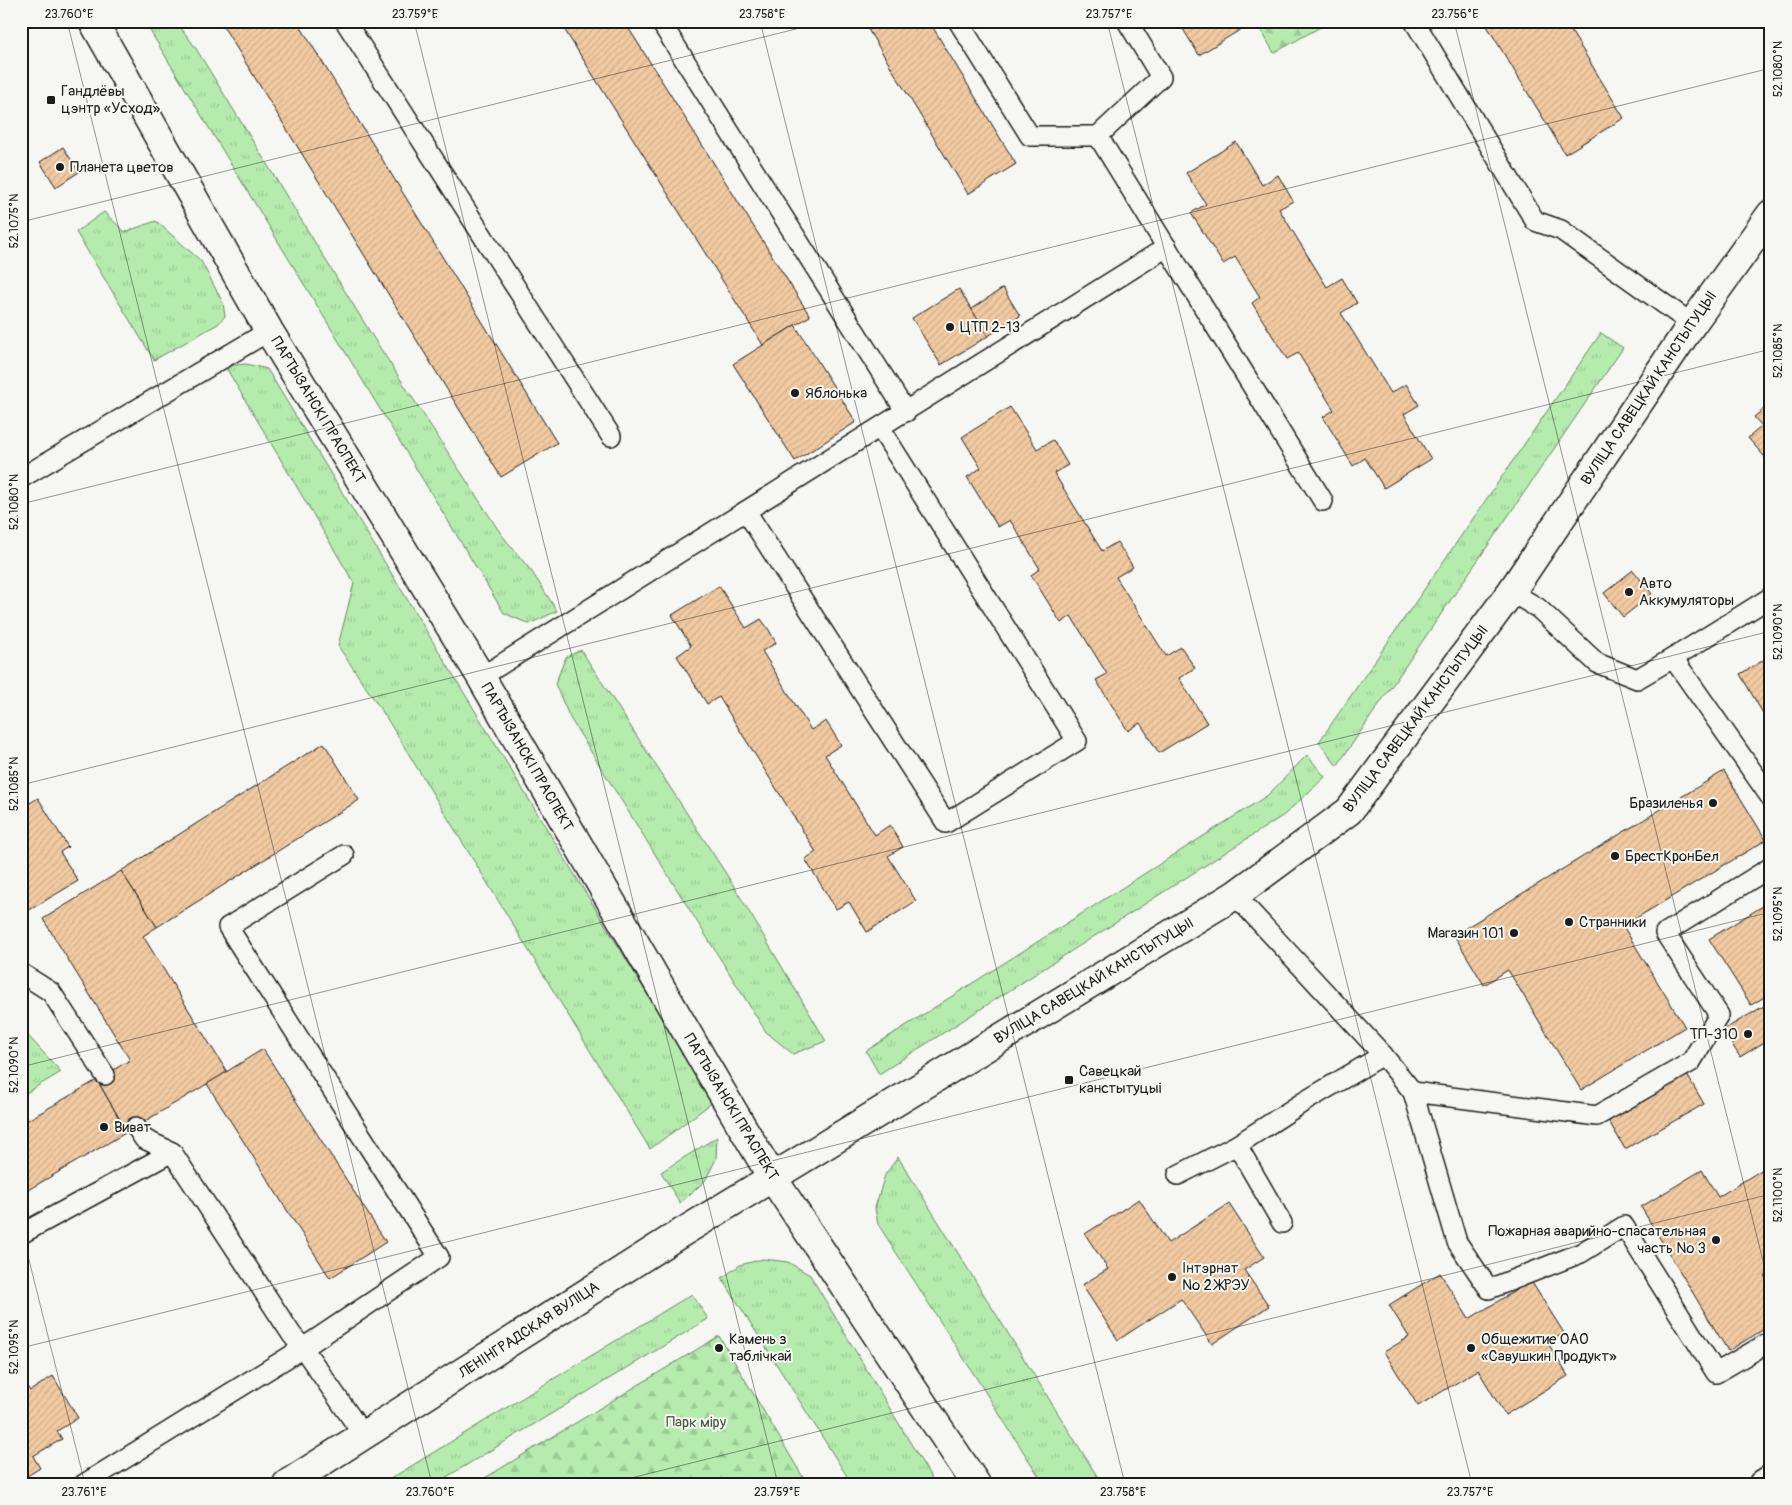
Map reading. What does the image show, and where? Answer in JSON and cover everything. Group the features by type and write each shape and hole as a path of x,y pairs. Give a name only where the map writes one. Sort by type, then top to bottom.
{"main road":[{"name":"ПАРТЫЗАНСКІ ПРАСПЕКТ","path":"93,21 269,330 481,677 772,1177 976,1484"},
{"name":"ВУЛІЦА САВЕЦКАЙ КАНСТЫТУЦЫІ","path":"772,1177 1235,895 1349,811 1511,592 1692,324 1771,214"},
{"name":"ЛЕНІНГРАДСКАЯ ВУЛІЦА","path":"287,1484 772,1177"},
{"path":"1763,1484 1771,1479"}],"lane":[{"path":"345,21 611,436"},
{"path":"660,21 906,412"},
{"path":"958,21 1030,136 1098,136 1162,77 1127,21"},
{"path":"1414,21 1535,221 1560,230 1692,324"},
{"path":"1098,136 1323,501"},
{"path":"481,677 1167,247"},
{"path":"21,478 269,330"},
{"path":"746,511 946,823 955,818 1077,741 880,428"},
{"path":"1511,592 1538,608 1597,662 1637,678 1673,658 1771,597"},
{"path":"1673,658 1771,798"},
{"path":"84,1484 303,1348 439,1257 228,927 344,855"},
{"path":"1413,1092 1597,1116 1691,1062 1719,1015 1665,933 1771,867"},
{"path":"1235,895 1383,1055 1413,1092 1457,1242 1489,1289 1581,1253 1624,1226 1716,1373 1771,1341"},
{"path":"21,973 52,992 105,1075"},
{"path":"1178,1175 1237,1145 1302,1103 1383,1055"},
{"path":"136,1127 144,1139 172,1152 292,1335 364,1436"},
{"path":"1237,1145 1282,1223"},
{"path":"21,1234 172,1152"}],"green space":[{"path":"144,21 176,21 195,47 373,337 501,534 532,572 557,611 529,624 504,613"},
{"path":"1256,21 1331,21 1274,53"},
{"path":"104,212 125,232 156,221 201,261 223,303 225,316 218,324 154,360 76,232"},
{"path":"1601,333 1623,348 1337,766 1319,742"},
{"path":"246,364 267,369 713,1102 650,1149 386,717 338,646 354,583 225,366"},
{"path":"581,650 732,883 826,1041 793,1054 766,1032 570,718 555,684 566,657"},
{"path":"1307,755 1325,777 1284,815 879,1074 866,1051 1268,795"},
{"path":"21,1028 61,1072 21,1096"},
{"path":"717,1137 716,1159 705,1181 680,1203 661,1172"},
{"path":"898,1157 1102,1484 1044,1484 878,1224 875,1208 885,1175"},
{"path":"763,1259 788,1262 810,1275 935,1484 852,1484 722,1278 740,1265"},
{"path":"692,1294 708,1319 435,1484 382,1484"},
{"name":"Парк міру","path":"719,1336 807,1484 475,1484"}],"building":[{"path":"220,21 297,21 557,443 501,477"},
{"path":"559,21 624,21 810,316 763,345"},
{"path":"863,21 929,21 1016,164 968,194"},
{"path":"1178,21 1252,21 1253,22 1199,55"},
{"path":"1484,21 1565,21 1624,118 1565,154"},
{"path":"1236,142 1262,185 1278,175 1293,201 1279,209 1327,287 1342,278 1357,303 1341,313 1391,393 1406,384 1419,405 1404,414 1431,459 1384,488 1365,458 1353,466 1323,417 1334,410 1298,353 1287,359 1252,303 1260,297 1235,257 1223,264 1191,213 1206,204 1186,173"},
{"name":"Планета цветов","path":"63,147 79,172 56,187 40,162"},
{"path":"1003,288 1020,316 988,336 971,309"},
{"name":"ЦТП 2-13","path":"959,289 988,336 941,365 912,318"},
{"name":"Яблонька","path":"795,325 856,422 795,461 733,364"},
{"path":"1771,403 1771,464 1748,438 1762,426 1754,417"},
{"path":"1010,407 1037,449 1053,440 1068,465 1054,473 1102,551 1117,542 1133,567 1116,577 1166,656 1181,647 1195,668 1179,678 1207,723 1159,753 1140,723 1128,731 1096,680 1107,674 1071,616 1061,623 1031,575 1040,569 1010,520 998,527 967,477 981,468 962,437"},
{"path":"1633,570 1652,594 1623,617 1604,593"},
{"path":"719,586 746,628 761,619 769,630 776,643 762,651 811,730 826,721 841,745 825,755 875,835 890,825 903,847 888,856 916,901 867,932 849,902 836,909 805,859 816,852 719,697 707,704 677,656 691,646 672,615"},
{"path":"1771,656 1771,727 1740,674"},
{"path":"324,743 359,800 157,927 121,871"},
{"path":"1724,771 1766,840 1623,926 1685,1027 1581,1090 1508,970 1484,985 1454,935"},
{"path":"21,789 30,803 38,798 68,847 60,852 78,881 21,915"},
{"path":"121,871 157,927 143,936 227,1072 127,1132 97,1080 130,1060 43,919"},
{"path":"1771,901 1771,993 1751,1005 1709,939"},
{"name":"ТП-310","path":"1764,1006 1771,1017 1771,1038 1740,1057 1723,1030"},
{"path":"263,1049 386,1242 330,1278 207,1084"},
{"path":"1686,1073 1704,1104 1625,1149 1607,1118"},
{"path":"97,1080 127,1132 21,1194 21,1124"},
{"name":"Пожарная аварийно-спасательная часть № 3","path":"1771,1164 1771,1273 1765,1276 1771,1285 1771,1325 1728,1351 1641,1207 1702,1170 1718,1197"},
{"name":"Інтэрнат № 2 ЖРЭУ","path":"1139,1199 1168,1243 1229,1204 1264,1257 1244,1270 1269,1306 1212,1344 1181,1299 1118,1340 1082,1285 1108,1269 1085,1234"},
{"name":"Общежитие ОАО «Савушкин Продукт»","path":"1440,1273 1469,1319 1531,1281 1564,1333 1548,1343 1568,1376 1505,1415 1478,1370 1418,1406 1384,1352 1409,1337 1389,1305"},
{"path":"53,1376 78,1418 57,1431 62,1439 33,1456 40,1468 21,1480 21,1384 24,1382 30,1391"}],"place":[{"name":"Гандлёвы цэнтр «Усход»","path":"51,100"},
{"name":"Планета цветов","path":"60,167"},
{"name":"ЦТП 2-13","path":"950,327"},
{"name":"Яблонька","path":"795,393"},
{"name":"Авто Аккумуляторы","path":"1629,592"},
{"name":"Бразиленья","path":"1713,803"},
{"name":"БрестКронБел","path":"1615,856"},
{"name":"Странники","path":"1569,922"},
{"name":"Магазин 101","path":"1514,933"},
{"name":"ТП-310","path":"1748,1034"},
{"name":"Савецкай канстытуцыі","path":"1069,1080"},
{"name":"Виват","path":"104,1127"},
{"name":"Пожарная аварийно-спасательная часть № 3","path":"1716,1240"},
{"name":"Інтэрнат № 2 ЖРЭУ","path":"1172,1277"},
{"name":"Камень з таблічкай","path":"719,1348"},
{"name":"Общежитие ОАО «Савушкин Продукт»","path":"1471,1348"}]}
